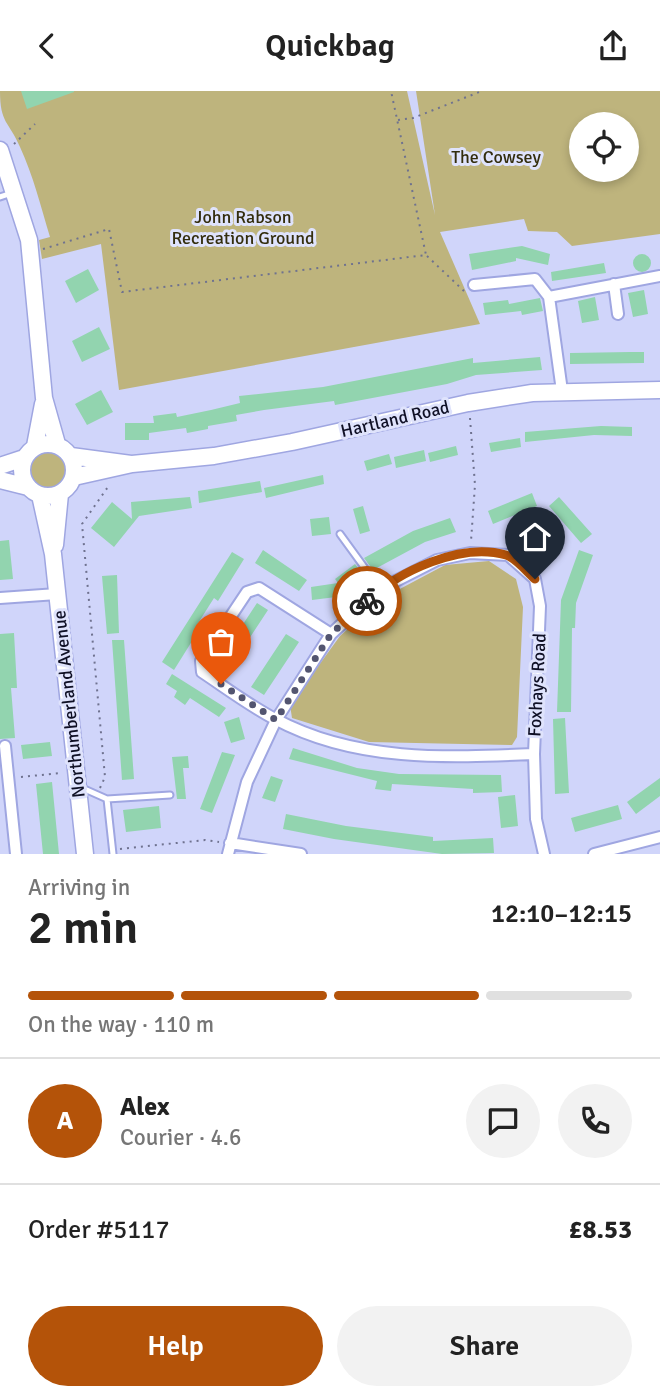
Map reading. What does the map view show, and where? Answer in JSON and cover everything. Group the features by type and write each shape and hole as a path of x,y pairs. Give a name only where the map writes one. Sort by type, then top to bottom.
{"street":[{"path":"0,480 34,491 60,494 74,477 71,456 57,444 44,398 29,240 8,195 6,153"},
{"path":"549,297 660,276"},
{"path":"470,289 535,279 549,297 562,391"},
{"path":"614,284 618,314"},
{"name":"Hartland Road","path":"74,477 132,464 214,456 279,445 468,403 562,391 660,390"},
{"path":"34,491 21,477 44,398"},
{"path":"0,466 30,452 57,444"},
{"name":"Hartland Road","path":"71,456 132,464"},
{"name":"Northumberland Avenue","path":"34,491 53,554 85,854"},
{"name":"Northumberland Avenue","path":"53,554 60,494"},
{"name":"Foxhays Road","path":"229,849 247,782 276,720 331,634 380,589 437,560 470,553 508,555 535,579 540,606 534,754 536,819 544,854"},
{"path":"331,634 259,588 247,592 201,661 202,672 276,720 342,744 392,755 441,759 534,754"},
{"path":"0,598 57,594"},
{"path":"2,747 9,779 16,854"},
{"path":"594,854 660,837"},
{"path":"229,849 301,854"}],"lane":[{"path":"340,534 380,589"},
{"path":"77,779 96,795 107,799 170,795"},
{"path":"107,799 113,852"}],"path":[{"path":"391,91 426,255 470,289"},
{"path":"398,120 413,118 482,91"},
{"path":"6,153 35,124"},
{"path":"39,250 109,229 122,292 426,255"},
{"path":"468,403 475,485 470,553"},
{"path":"96,795 105,777 82,524 110,484"},
{"path":"9,779 77,779"},
{"path":"113,852 205,840 229,849"}],"green space":[{"name":"John Rabson Recreation Ground","path":"0,91 407,91 435,215 416,91 660,91 660,234 572,246 557,232 528,231 524,219 440,232 480,324 119,390 101,244 42,259 39,240 50,237 29,169 3,116"},
{"path":"47,449 55,450 61,455 66,461 66,477 61,483 55,488 47,489 39,488 33,483 28,477 27,469 28,461 33,455 39,450"},
{"path":"489,561 516,579 523,607 517,737 512,745 369,742 292,718 290,705 340,636 381,599 445,565"}],"building":[{"path":"21,91 74,91 74,92 27,109"},
{"path":"522,246 550,254 548,265 516,258 516,261 472,270 469,254"},
{"path":"642,254 648,257 651,263 648,269 642,272 636,269 633,263 636,257"},
{"path":"604,263 606,273 552,281 551,272"},
{"path":"88,269 99,290 76,303 65,281"},
{"path":"644,290 648,314 633,317 628,293"},
{"path":"595,297 599,320 582,323 578,301"},
{"path":"540,298 543,311 522,315 521,311 485,315 483,303 508,300 509,304"},
{"path":"99,327 110,349 82,362 72,341"},
{"path":"644,352 644,363 570,364 570,353"},
{"path":"540,357 542,370 476,375 447,384 335,405 334,401 264,410 236,415 237,421 208,426 208,429 187,433 186,428 149,433 149,440 125,440 125,423 154,423 153,416 176,413 177,417 211,410 240,403 239,396 323,387 473,358 473,363"},
{"path":"101,390 113,412 87,425 75,404"},
{"path":"601,426 632,427 632,436 594,435 525,442 525,432"},
{"path":"520,438 521,447 491,452 489,443"},
{"path":"456,446 458,455 430,462 428,453"},
{"path":"424,450 426,461 396,468 394,457"},
{"path":"389,454 392,464 367,471 364,461"},
{"path":"323,475 324,484 266,498 264,488"},
{"path":"260,481 262,492 199,503 198,491"},
{"path":"532,493 537,506 493,524 488,511"},
{"path":"190,497 192,508 139,516 114,547 91,528 112,502 132,519 131,502"},
{"path":"559,497 592,534 581,543 549,506"},
{"path":"363,506 370,531 360,534 353,509"},
{"path":"329,517 331,534 312,536 310,519"},
{"path":"450,518 456,532 425,542 373,570 364,558 413,531"},
{"path":"9,540 13,579 0,580 0,541"},
{"path":"263,550 307,580 299,591 255,563"},
{"path":"579,550 593,555 576,603 575,628 572,628 571,712 557,712 561,600"},
{"path":"232,552 244,559 218,601 214,598 195,628 199,630 174,670 162,662"},
{"path":"355,564 365,577 336,597 312,600 311,587 338,583 335,579"},
{"path":"117,575 119,633 107,634 102,576"},
{"path":"257,603 268,610 227,672 216,665"},
{"path":"14,633 17,688 11,688 15,738 0,739 0,634"},
{"path":"286,634 299,642 264,695 251,687"},
{"path":"112,640 124,640 134,779 122,780"},
{"path":"172,674 226,708 219,717 190,698 185,705 174,697 177,691 166,684"},
{"path":"239,717 245,739 231,743 224,722"},
{"path":"565,718 569,793 555,794 553,719"},
{"path":"50,742 52,756 23,759 21,745"},
{"path":"293,748 357,768 399,774 501,775 502,792 473,793 473,789 392,784 391,791 375,789 377,781 289,759"},
{"path":"222,752 235,755 212,813 200,809"},
{"path":"188,756 189,768 183,768 186,799 177,799 172,757"},
{"path":"271,776 283,780 275,802 262,798"},
{"path":"660,778 660,796 636,814 627,802"},
{"path":"52,782 59,854 43,854 36,784"},
{"path":"515,795 518,826 501,828 498,797"},
{"path":"618,805 622,819 575,832 571,818"},
{"path":"159,806 161,828 126,832 123,810"},
{"path":"286,814 346,826 433,837 433,841 493,838 494,853 442,854 334,839 283,829"}],"way so far":[{"path":"221,684 276,720 331,634 367,601"}],"route":[{"path":"367,601 380,589 437,560 470,553 508,555 535,579"}],"park label":[{"name":"The Cowsey","path":"496,157"}]}
